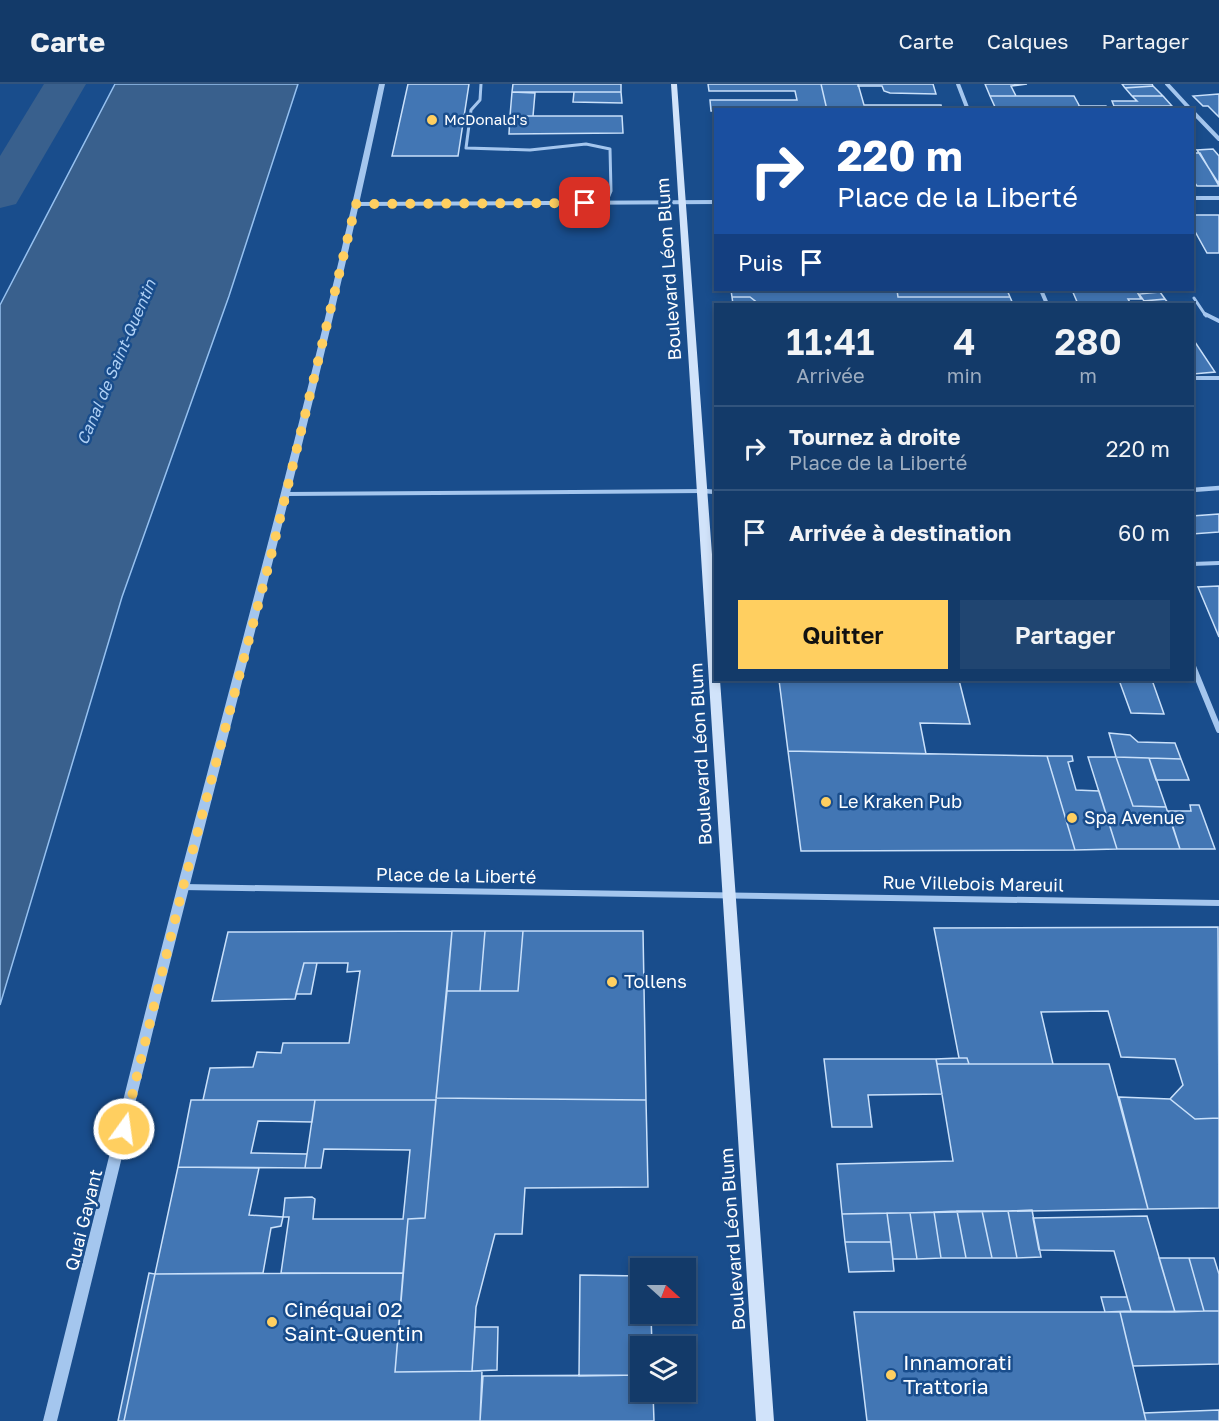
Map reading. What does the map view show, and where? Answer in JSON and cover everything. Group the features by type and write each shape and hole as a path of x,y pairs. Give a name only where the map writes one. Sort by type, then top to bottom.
{"main road":[{"name":"Boulevard Léon Blum","path":"674,84 710,492 714,587"},
{"name":"Boulevard Léon Blum","path":"718,681 727,896 765,1421"}],"street":[{"name":"Quai Gayant","path":"50,1421 183,887 286,494 356,204 382,84"},
{"path":"958,84 967,108"},
{"path":"1167,84 1190,108"},
{"path":"1194,112 1219,140"},
{"path":"1194,198 1219,198"},
{"path":"356,204 714,202"},
{"path":"1194,490 1219,488"},
{"path":"1194,669 1219,730"},
{"name":"Place de la Liberté","path":"183,887 727,896"},
{"name":"Rue Villebois Mareuil","path":"727,896 1219,903"}],"lane":[{"path":"481,84 480,100 471,110 466,148 530,150 586,144 610,149 611,191 606,203"},
{"path":"1194,298 1206,316 1219,321"},
{"path":"1194,378 1219,378"},
{"path":"286,494 710,492"},
{"path":"1194,564 1219,563"}],"water":[{"name":"Canal de Saint-Quentin","path":"115,84 298,84 229,296 122,597 0,1005 0,305"}],"building":[{"name":"McDonald's","path":"408,84 469,84 458,156 392,156"},
{"path":"513,84 621,84 621,92 512,92"},
{"path":"708,84 821,84 827,108 714,108 714,111 711,111 710,100 797,100 795,91 709,91"},
{"path":"821,84 858,84 864,105 941,105 942,108 827,108"},
{"path":"858,84 933,84 936,94 890,93 884,91 882,86 858,86"},
{"path":"985,84 1027,84 1011,86 1016,96 990,96"},
{"path":"1122,84 1152,84 1153,86 1125,88"},
{"path":"1153,86 1163,96 1132,96 1125,88"},
{"path":"512,92 535,93 533,116 510,116"},
{"path":"574,92 621,92 622,103 573,102"},
{"path":"1219,94 1219,117 1193,96"},
{"path":"990,96 1074,96 1080,107 995,107"},
{"path":"1132,96 1163,96 1172,106 1114,106 1112,101 1137,101"},
{"path":"1079,106 1106,106 1107,108 1080,108"},
{"path":"1124,106 1172,106 1174,108 1125,108"},
{"path":"995,107 1054,108 995,108"},
{"path":"510,116 622,116 623,133 509,134"},
{"path":"1213,149 1219,156 1219,184 1197,150"},
{"path":"1194,153 1200,153 1219,186 1197,186 1194,182"},
{"path":"1194,215 1219,215 1219,253 1207,253 1194,230"},
{"path":"731,291 897,291 898,297 1010,297 1013,303 758,303 750,297 732,297"},
{"path":"897,291 1007,291 1010,297 898,297"},
{"path":"1072,291 1137,291 1141,299 1128,299 1130,303 1078,303"},
{"path":"1160,292 1165,299 1144,301 1139,294"},
{"path":"732,297 750,297 758,303 733,303"},
{"path":"1165,299 1168,303 1145,303 1144,301"},
{"path":"1194,342 1195,342 1215,372 1194,374"},
{"path":"1219,514 1219,532 1194,534 1194,516"},
{"path":"1219,586 1219,637 1198,587"},
{"path":"779,681 959,681 970,724 920,723 926,754 788,751"},
{"path":"1119,681 1152,681 1164,714 1131,713"},
{"path":"1109,733 1130,735 1138,742 1175,743 1181,759 1116,757"},
{"path":"788,751 1047,756 1075,850 801,851"},
{"path":"1047,756 1072,756 1073,761 1068,762 1076,790 1099,791 1117,849 1075,850"},
{"path":"1088,757 1116,757 1133,806 1166,807 1180,849 1117,849"},
{"path":"1116,757 1149,758 1166,807 1133,806"},
{"path":"1149,758 1181,759 1189,780 1156,780"},
{"path":"1190,805 1199,805 1215,849 1180,849 1168,811 1191,811"},
{"path":"1218,927 1219,1118 1195,1119 1170,1099 1183,1085 1175,1059 1121,1057 1108,1011 1041,1012 1053,1064 969,1064 967,1058 959,1058 934,928"},
{"path":"452,931 436,1100 203,1100 210,1068 253,1067 257,1052 281,1053 283,1043 349,1043 360,971 347,972 348,963 304,963 295,999 212,1001 228,932"},
{"path":"452,931 485,931 480,991 447,991"},
{"path":"485,931 523,931 518,991 480,991"},
{"path":"523,931 643,931 646,1100 436,1098 447,991 518,991"},
{"path":"304,963 317,963 311,994 296,994"},
{"path":"967,1058 969,1064 937,1064 936,1059"},
{"path":"824,1059 936,1059 942,1094 868,1095 872,1127 832,1127"},
{"path":"937,1064 1109,1064 1148,1209 842,1214 837,1164 953,1161"},
{"path":"1119,1097 1170,1099 1195,1119 1219,1118 1219,1208 1148,1209"},
{"path":"436,1098 646,1100 648,1187 525,1188 522,1234 495,1234 476,1307 472,1371 395,1372 408,1219 425,1218"},
{"path":"191,1100 315,1100 312,1122 258,1121 251,1153 307,1154 305,1168 178,1167"},
{"path":"315,1100 436,1100 425,1218 408,1219 403,1273 281,1273 289,1217 283,1217 285,1198 312,1197 315,1199 313,1219 403,1219 410,1150 324,1149 321,1168 305,1168"},
{"path":"178,1167 259,1168 249,1215 283,1217 281,1226 271,1228 263,1273 155,1274"},
{"path":"1032,1210 1041,1257 1017,1258 1008,1211"},
{"path":"957,1211 966,1258 941,1258 934,1212"},
{"path":"957,1211 982,1211 992,1258 966,1258"},
{"path":"982,1211 1008,1211 1017,1258 992,1258"},
{"path":"934,1212 941,1258 917,1259 910,1213"},
{"path":"887,1213 891,1242 845,1242 842,1214"},
{"path":"887,1213 910,1213 917,1259 893,1259"},
{"path":"1147,1216 1175,1312 1131,1311 1114,1251 1039,1250 1033,1218"},
{"path":"845,1242 891,1242 894,1271 849,1272"},
{"path":"1159,1258 1189,1258 1204,1311 1175,1312"},
{"path":"1189,1258 1214,1258 1219,1274 1219,1311 1204,1311"},
{"path":"149,1273 155,1274 124,1421 118,1421"},
{"name":"Cinéquai 02 Saint-Quentin","path":"403,1273 395,1372 482,1371 480,1421 124,1421 155,1274"},
{"path":"580,1275 630,1276 630,1324 651,1324 652,1336 630,1336 630,1375 579,1376"},
{"path":"1101,1297 1127,1297 1131,1311 1105,1312"},
{"path":"1219,1311 1219,1364 1133,1366 1120,1312"},
{"path":"854,1312 1120,1312 1146,1421 867,1421"},
{"path":"475,1327 498,1327 497,1370 472,1371"},
{"path":"630,1375 630,1402 653,1402 654,1421 480,1421 483,1376"},
{"path":"1219,1410 1219,1421 1146,1421 1144,1413"}],"waterway":[{"path":"0,194 65,84"}],"place":[{"name":"McDonald's","path":"432,120"},
{"name":"Le Kraken Pub","path":"826,802"},
{"name":"Spa Avenue","path":"1072,818"},
{"name":"Tollens","path":"612,982"},
{"name":"Cinéquai 02 Saint-Quentin","path":"272,1322"},
{"name":"Innamorati Trattoria","path":"891,1375"}],"route":[{"path":"124,1129 183,887 269,564 356,204 585,203"}]}
